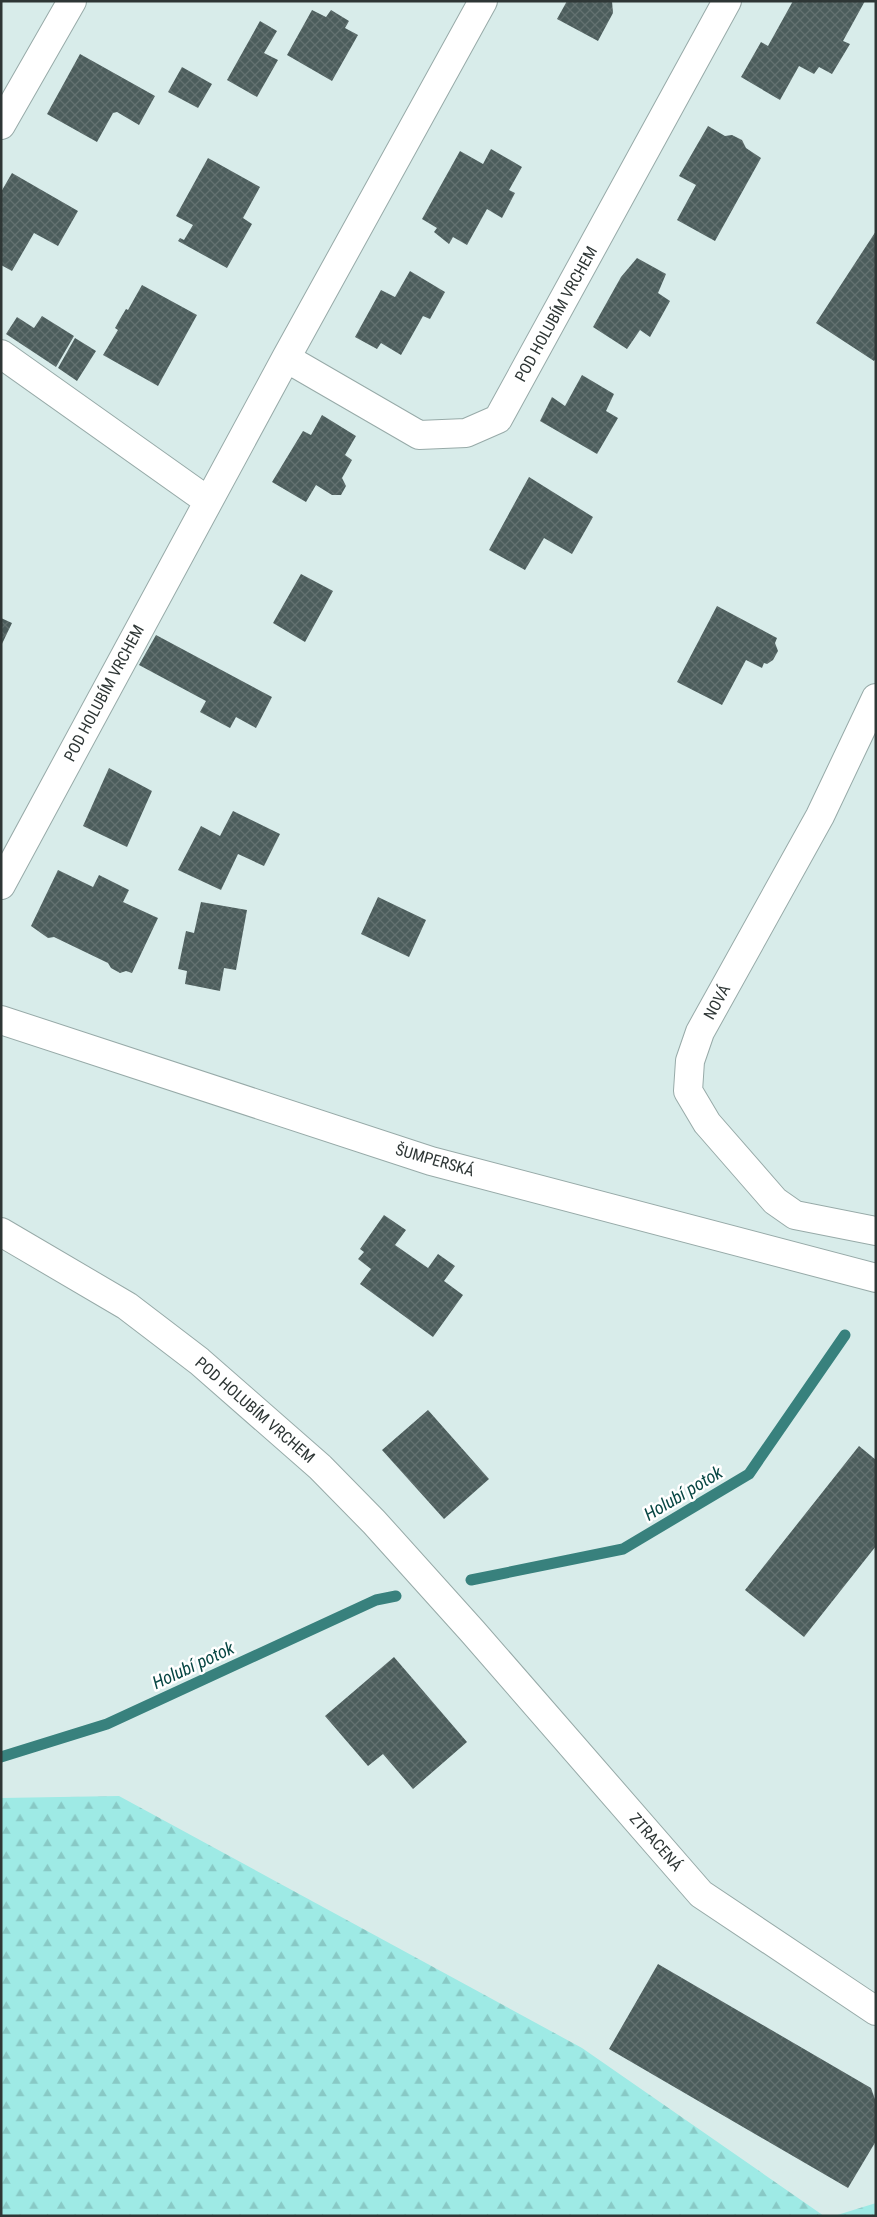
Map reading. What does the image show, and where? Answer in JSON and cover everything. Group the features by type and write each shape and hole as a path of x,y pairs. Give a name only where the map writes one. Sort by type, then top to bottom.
{"street":[{"path":"1,125 72,1"},
{"name":"POD HOLUBÍM VRCHEM","path":"1,885 208,501 483,1"},
{"name":"POD HOLUBÍM VRCHEM","path":"286,358 419,435 466,434 498,419 727,1"},
{"path":"1,354 208,501"},
{"name":"NOVÁ","path":"876,698 820,816 700,1032 690,1061 688,1092 707,1123 775,1201 795,1215 876,1231"},
{"name":"ŠUMPERSKÁ","path":"1,1020 431,1161 876,1278"},
{"name":"POD HOLUBÍM VRCHEM","path":"1,1232 127,1306 199,1361 320,1467 374,1522 472,1632"},
{"name":"ZTRACENÁ","path":"472,1632 701,1894 876,2011"}],"green space":[{"path":"119,1796 582,2048 824,2216 1,2216 1,1798"},
{"path":"876,2203 876,2216 834,2216"}],"building":[{"path":"567,1 612,1 613,13 598,41 557,19"},
{"path":"793,1 865,1 843,41 850,44 832,74 819,67 814,74 799,66 780,100 741,77 761,42 768,46"},
{"path":"312,10 326,17 331,10 349,21 345,28 358,35 332,81 287,55"},
{"path":"260,21 277,31 264,53 278,60 257,97 227,80"},
{"path":"80,54 155,96 139,125 117,112 113,113 97,142 47,114"},
{"path":"182,67 212,84 198,108 168,92"},
{"path":"708,126 725,136 732,135 742,140 746,148 761,158 715,241 677,220 696,185 679,176"},
{"path":"491,149 522,167 509,190 515,193 502,218 487,209 467,245 453,237 449,244 434,232 437,228 422,219 460,151 483,164"},
{"path":"208,158 260,187 243,218 252,224 227,268 178,241 180,238 184,240 193,225 176,216"},
{"path":"12,173 78,211 58,246 34,233 12,271 1,265 1,192"},
{"path":"876,231 876,358 874,361 816,323"},
{"path":"637,258 666,274 658,293 670,301 650,337 640,330 627,349 593,327 621,277"},
{"path":"410,271 445,292 430,319 423,316 401,355 381,343 377,349 355,337 381,290 395,297"},
{"path":"142,285 197,315 158,386 103,355 118,330 115,328 120,319 126,309 128,310"},
{"path":"42,316 74,336 56,367 6,334 17,317 34,328"},
{"path":"75,338 96,351 77,381 58,368"},
{"path":"582,375 614,394 606,411 618,418 597,454 540,421 552,397 565,406"},
{"path":"322,415 356,436 345,455 352,460 342,478 346,486 341,495 332,495 316,485 306,502 272,482 303,431 311,435"},
{"path":"529,477 593,517 572,554 544,538 525,570 489,550"},
{"path":"301,574 333,591 305,642 273,623"},
{"path":"717,606 777,638 775,643 778,651 773,660 767,664 764,663 762,668 746,660 722,705 677,682"},
{"path":"1,618 12,623 1,646"},
{"path":"156,635 272,697 256,728 236,717 230,728 200,712 206,701 139,665"},
{"path":"109,768 152,791 127,847 83,826"},
{"path":"233,811 280,834 264,866 238,854 221,890 178,870 201,826 220,836"},
{"path":"58,870 93,887 99,875 129,890 123,902 158,918 132,973 126,971 120,973 111,968 108,963 54,937 48,938 31,926"},
{"path":"378,897 426,920 409,957 361,934"},
{"path":"201,902 247,910 236,970 224,968 220,991 185,984 187,971 178,969 186,931 194,933"},
{"path":"384,1215 406,1230 395,1245 428,1268 438,1254 455,1266 444,1281 463,1295 433,1337 360,1284 371,1269 358,1259 364,1252 360,1249"},
{"path":"428,1410 489,1479 444,1519 382,1450"},
{"path":"859,1446 876,1460 876,1546 804,1637 745,1590"},
{"path":"394,1657 467,1742 413,1789 383,1754 368,1766 325,1716"},
{"path":"658,1964 871,2088 876,2102 876,2141 848,2188 609,2049"}],"waterway":[{"name":"Holubí potok","path":"471,1580 623,1549 749,1474 845,1335"},
{"name":"Holubí potok","path":"1,1757 107,1724 376,1600 396,1596"}]}
